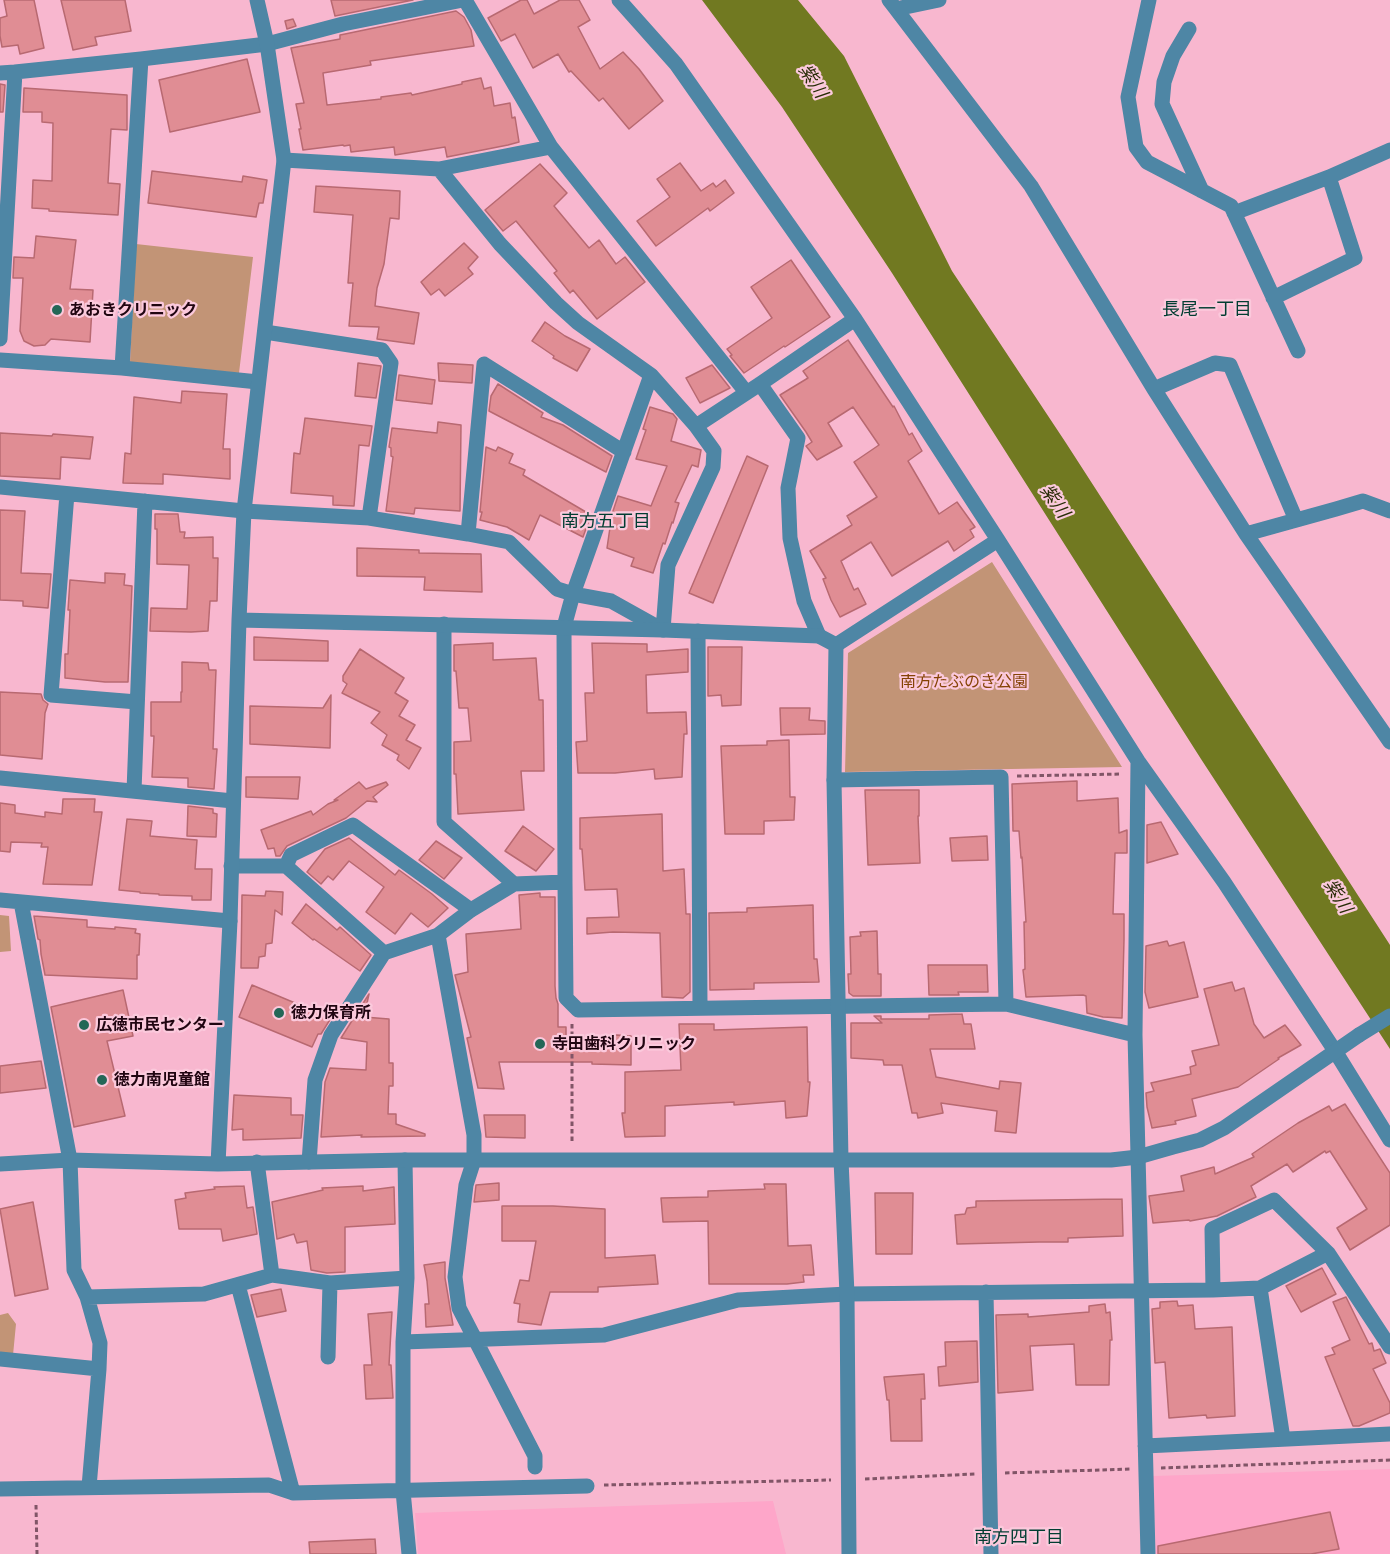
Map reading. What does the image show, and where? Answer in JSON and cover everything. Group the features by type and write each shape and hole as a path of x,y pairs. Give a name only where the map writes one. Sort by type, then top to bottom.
{"street":[{"path":"218,1164 230,921 244,511 284,160 267,44 257,0"},
{"path":"0,339 7,72 267,44 343,24 464,0 551,147 746,392"},
{"path":"619,0 676,64 855,319 998,540 1138,767 1224,882 1335,1050 1390,1140"},
{"path":"892,5 939,0"},
{"path":"1149,0 1128,98 1136,147 1147,162 1231,206 1298,351"},
{"path":"892,5 1030,186 1246,534 1390,742"},
{"path":"1189,29 1173,56 1164,82 1162,104 1202,191"},
{"path":"122,368 141,59"},
{"path":"284,160 439,169 551,147"},
{"path":"1234,213 1329,177 1390,150"},
{"path":"439,169 500,244 556,303 578,323 651,375 696,426 714,451 713,467 668,565 663,630"},
{"path":"1273,298 1355,258 1329,177"},
{"path":"696,426 855,319"},
{"path":"265,332 382,350 391,363 369,518"},
{"path":"0,360 122,368 258,382"},
{"path":"1154,389 1215,363 1230,365 1296,520"},
{"path":"468,534 484,364 624,452"},
{"path":"651,375 573,594 564,627 566,998 578,1010 1006,1004 1135,1035"},
{"path":"760,384 798,438 788,488 790,538 804,601 819,636"},
{"path":"0,487 244,511 369,518 509,542 557,589 610,601 663,630"},
{"path":"67,494 51,694 137,702"},
{"path":"134,791 145,501"},
{"path":"1246,534 1363,501 1390,511"},
{"path":"836,645 998,540"},
{"path":"239,620 564,627 819,636 836,645"},
{"path":"444,624 444,822 514,884"},
{"path":"698,631 700,1007"},
{"path":"836,645 834,780 841,1160 847,1294 849,1554"},
{"path":"1138,767 1135,1035 1148,1554"},
{"path":"834,780 1001,777 1006,1004"},
{"path":"0,778 233,801"},
{"path":"286,866 291,855 353,825 471,910"},
{"path":"231,866 286,866 384,953"},
{"path":"309,1162 315,1080 331,1035 384,953 438,935 471,910 514,884 565,882"},
{"path":"0,900 230,921"},
{"path":"21,902 70,1160 74,1270 87,1297 100,1343 89,1487"},
{"path":"438,935 474,1136 474,1160 466,1185 455,1277 459,1308 535,1456 535,1467"},
{"path":"0,1164 70,1160 218,1164 405,1160 1099,1160 1138,1157 1200,1140 1224,1128 1335,1050 1390,1016"},
{"path":"405,1160 407,1278 403,1342 403,1491 409,1554"},
{"path":"257,1162 272,1275"},
{"path":"1213,1290 1212,1229 1274,1200 1328,1253 1390,1347"},
{"path":"403,1342 604,1335 738,1300 847,1294 1260,1288 1328,1253"},
{"path":"87,1297 204,1294 272,1275 330,1283 407,1278"},
{"path":"328,1357 330,1283"},
{"path":"238,1285 293,1493"},
{"path":"1260,1288 1283,1439"},
{"path":"986,1292 991,1554"},
{"path":"0,1359 99,1369"},
{"path":"1145,1446 1390,1434"},
{"path":"0,1489 269,1485 293,1493 587,1485"}],"path":[{"path":"1001,777 1138,767"},
{"path":"572,1003 572,1160"},
{"path":"587,1485 848,1479 1390,1460"},
{"path":"36,1488 37,1554"}],"shaded area":[{"path":"1390,1469 1390,1554 1156,1554 1153,1476"},
{"path":"773,1501 786,1554 418,1554 415,1513"}],"green space":[{"path":"136,244 253,257 239,373 130,362"},
{"name":"南方たぶのき公園","path":"992,562 1122,767 845,772 848,653"},
{"path":"0,915 9,916 11,951 0,952"},
{"path":"8,1313 16,1324 13,1355 0,1354 0,1315"}],"water":[{"name":"紫川","path":"702,0 798,0 844,56 952,271 1066,443 1390,945 1390,1049 1201,759 892,273 782,107"}],"building":[{"path":"4,0 34,0 44,48 20,54 18,45 2,47 0,18 7,16"},
{"path":"61,0 125,0 131,31 95,37 97,45 73,50"},
{"path":"331,0 413,0 335,16"},
{"path":"521,0 527,0 534,14 560,0 579,0 590,20 578,27 600,69 623,52 663,101 629,129 603,98 599,101 571,71 569,72 558,54 533,68 515,34 501,41 488,18"},
{"path":"456,11 464,17 471,30 474,46 370,61 371,65 323,73 327,105 411,93 412,95 481,78 484,89 491,87 494,106 510,103 519,142 447,157 445,147 395,155 394,147 351,152 350,145 343,145 303,150 296,104 304,103 291,48 340,39 340,35"},
{"path":"293,19 296,26 287,29 285,21"},
{"path":"247,59 260,112 170,132 159,80"},
{"path":"0,84 5,85 3,112 0,112"},
{"path":"24,88 127,95 127,130 111,129 108,183 120,184 118,215 32,208 33,180 52,181 53,123 42,122 42,112 23,112"},
{"path":"680,163 701,191 713,183 716,187 725,180 734,193 710,211 708,208 656,246 637,221 670,197 657,179"},
{"path":"540,164 567,193 554,206 589,248 599,240 616,264 625,257 645,282 597,319 573,290 570,293 554,273 557,271 516,221 503,231 485,210"},
{"path":"152,171 242,182 243,176 267,180 263,203 259,203 256,217 148,203"},
{"path":"316,186 400,191 399,219 390,218 384,264 377,288 375,306 419,313 414,344 377,339 379,327 349,326 353,283 348,283 353,215 314,212"},
{"name":"あおきクリニック","path":"36,236 76,240 70,289 93,290 90,342 51,339 45,345 34,346 24,341 20,331 23,278 13,278 14,257 34,258"},
{"path":"464,243 478,257 468,268 473,274 445,296 439,289 431,295 421,282"},
{"path":"791,260 830,317 744,373 727,349 772,318 751,287"},
{"path":"545,322 590,349 577,371 553,358 554,356 532,341"},
{"path":"848,340 894,406 909,435 912,433 922,451 908,461 939,514 957,502 975,527 970,530 974,537 954,551 948,541 892,576 871,542 841,561 854,590 858,588 866,604 840,617 823,579 826,578 810,551 852,525 847,516 877,497 854,462 879,445 853,407 828,423 842,446 817,460 806,446 812,442 780,395 808,378 803,371"},
{"path":"358,363 381,366 376,398 355,396"},
{"path":"438,363 473,365 472,383 439,381"},
{"path":"712,365 730,388 700,403 686,378"},
{"path":"399,375 435,380 432,404 396,400"},
{"path":"498,384 543,413 541,417 563,425 612,456 606,472 489,411 491,396"},
{"path":"182,391 227,394 223,449 230,449 230,479 163,474 163,484 123,483 125,453 131,454 134,397 181,403"},
{"path":"650,407 673,414 677,419 671,441 701,450 698,467 692,465 675,502 679,503 673,523 665,544 663,543 653,573 631,566 634,558 607,548 612,514 618,496 651,506 667,466 636,459 646,430 643,429"},
{"path":"305,418 372,426 369,446 359,445 354,506 333,505 333,496 291,493 294,453 300,454"},
{"path":"438,422 461,425 460,511 415,508 414,514 386,511 393,457 389,447 392,428 437,433"},
{"path":"0,433 93,437 90,459 61,457 60,479 0,476"},
{"path":"486,447 496,451 498,447 513,454 509,463 525,470 523,475 591,515 583,537 540,515 529,540 507,527 480,520"},
{"path":"747,456 768,466 713,603 689,593"},
{"path":"0,510 25,511 21,573 51,574 48,608 23,606 23,601 0,600"},
{"path":"155,514 178,514 180,532 185,532 184,538 213,537 213,558 218,558 217,601 210,601 208,631 150,631 151,608 187,609 189,565 157,564"},
{"path":"357,548 419,550 419,553 481,554 482,592 424,590 425,577 357,576"},
{"path":"105,573 125,574 124,585 132,586 128,682 65,678 70,580 105,583"},
{"path":"254,637 328,641 328,661 254,660"},
{"path":"493,643 493,660 536,658 539,700 543,700 544,771 521,771 524,810 458,814 454,742 471,741 468,708 459,708 456,671 454,671 454,645"},
{"path":"592,643 647,644 647,652 688,649 688,672 646,675 647,713 686,712 687,734 684,734 682,777 655,779 654,769 615,773 578,773 576,742 587,741 585,693 594,693"},
{"path":"708,647 742,647 741,705 722,706 721,695 708,696"},
{"path":"360,649 404,678 395,693 408,701 399,716 415,725 406,740 421,748 409,769 397,760 399,755 382,745 387,735 371,723 380,712 342,693 347,684 343,681 343,676"},
{"path":"182,662 208,663 209,670 216,670 213,749 217,749 214,789 188,787 188,778 152,777 154,736 151,736 151,702 181,702"},
{"path":"0,692 41,694 43,700 48,704 45,713 42,759 0,755"},
{"path":"331,695 330,748 250,744 250,706 323,708"},
{"path":"780,708 810,708 809,720 825,721 825,734 781,735"},
{"path":"789,740 790,797 795,797 794,820 764,821 764,834 725,834 721,746 767,745 767,741"},
{"path":"246,777 300,777 298,799 246,797"},
{"path":"1077,781 1077,801 1118,798 1119,833 1127,830 1127,853 1115,853 1113,914 1124,914 1122,1018 1087,1013 1086,996 1083,995 1026,997 1023,970 1025,969 1024,922 1026,922 1022,857 1019,831 1013,831 1012,784"},
{"path":"359,782 366,789 386,782 388,785 373,797 377,802 367,801 346,818 287,846 280,856 276,856 274,848 268,849 261,830 311,811 313,815 338,800 334,800"},
{"path":"865,790 919,790 920,863 868,865"},
{"path":"63,799 95,799 94,812 102,812 92,885 43,884 48,847 41,847 42,843 11,842 10,852 0,851 0,803 15,805 15,813 45,817 45,812 62,814"},
{"path":"188,806 213,809 213,813 217,814 216,837 187,836"},
{"path":"662,814 663,871 684,869 686,914 690,914 690,992 683,998 662,997 660,933 587,934 587,918 619,917 617,889 585,890 582,849 580,849 580,818"},
{"path":"127,819 152,821 150,836 197,840 195,869 212,869 211,900 192,900 192,896 119,890"},
{"path":"1161,822 1178,854 1147,863 1147,825"},
{"path":"523,826 554,849 536,871 505,851"},
{"path":"987,836 988,860 952,861 950,838"},
{"path":"349,838 395,875 399,870 448,908 428,927 411,913 395,934 366,912 384,887 349,861 333,880 328,876 321,884 307,872 325,849"},
{"path":"436,841 462,858 444,879 419,860"},
{"path":"266,891 283,892 282,915 275,910 272,943 266,944 265,956 259,957 258,968 241,968 242,895 265,896"},
{"path":"540,893 540,897 555,897 555,986 558,1027 566,1027 566,1039 631,1036 631,1065 592,1064 592,1062 499,1062 504,1089 478,1088 467,1038 471,1037 455,975 468,972 466,934 521,929 519,895"},
{"path":"306,904 337,930 340,927 371,955 360,971 292,923"},
{"path":"813,905 814,959 817,959 819,982 754,983 754,989 710,990 709,913 747,912 747,908"},
{"path":"34,916 87,920 87,927 136,929 135,933 140,934 137,979 45,975"},
{"path":"877,931 881,996 853,996 849,993 848,974 851,974 850,937 861,936 860,932"},
{"path":"1167,941 1169,946 1184,942 1198,997 1149,1008 1145,992 1146,946"},
{"path":"928,965 987,965 988,992 929,995"},
{"path":"1232,982 1235,991 1244,988 1254,1024 1264,1038 1285,1025 1301,1045 1278,1058 1238,1087 1192,1099 1196,1116 1175,1121 1176,1124 1152,1128 1146,1093 1154,1091 1151,1083 1191,1074 1190,1067 1196,1065 1192,1051 1219,1045 1204,989"},
{"path":"252,985 331,1018 321,1034 318,1034 312,1047 239,1017"},
{"path":"123,990 133,1036 107,1041 125,1116 74,1127 51,1007"},
{"path":"369,994 364,1017 389,1019 389,1063 393,1063 393,1086 389,1086 388,1114 396,1114 396,1124 425,1134 425,1136 321,1137 325,1082 330,1068 366,1070 367,1042 341,1038"},
{"path":"962,1014 964,1024 971,1024 975,1049 930,1049 936,1077 999,1089 1000,1081 1021,1083 1016,1133 995,1131 997,1111 941,1103 943,1113 918,1118 917,1113 912,1113 902,1065 884,1065 883,1060 851,1058 851,1023 882,1023 874,1016 881,1016 881,1019 929,1019 929,1015"},
{"path":"679,1024 714,1024 714,1030 807,1027 808,1082 810,1082 807,1116 786,1118 785,1101 734,1105 734,1102 665,1106 665,1136 625,1137 622,1113 625,1113 625,1072 681,1070"},
{"path":"41,1061 46,1088 0,1093 0,1066"},
{"path":"234,1095 291,1098 291,1115 303,1115 301,1138 243,1140 243,1129 232,1130"},
{"path":"1345,1104 1390,1173 1390,1225 1350,1250 1337,1228 1367,1209 1330,1151 1326,1153 1325,1151 1293,1172 1287,1164 1251,1186 1256,1197 1217,1216 1190,1221 1153,1223 1149,1196 1184,1191 1181,1176 1214,1167 1215,1174 1254,1157 1252,1154 1298,1123 1329,1106 1332,1111"},
{"path":"484,1115 525,1115 525,1138 486,1137"},
{"path":"499,1183 499,1200 474,1202 476,1185"},
{"path":"764,1184 786,1184 788,1246 811,1245 814,1275 803,1275 804,1282 787,1284 709,1284 708,1221 663,1222 661,1198 708,1197 708,1191 765,1189"},
{"path":"244,1186 247,1208 253,1207 257,1234 223,1241 221,1229 179,1229 175,1200 186,1198 185,1193 215,1189 214,1187"},
{"path":"363,1186 363,1191 394,1187 395,1224 345,1227 345,1272 327,1273 311,1270 307,1241 297,1243 294,1234 277,1239 272,1202 323,1190 322,1188"},
{"path":"875,1193 913,1193 912,1254 876,1254"},
{"path":"1122,1199 1123,1236 1068,1238 1068,1242 957,1244 955,1215 965,1214 967,1208 976,1207 976,1201"},
{"path":"33,1202 48,1289 15,1296 0,1209"},
{"path":"502,1206 605,1209 605,1258 655,1255 658,1284 598,1287 598,1292 550,1292 541,1325 518,1322 520,1304 514,1303 520,1280 529,1281 536,1241 502,1241"},
{"path":"445,1262 445,1278 453,1325 426,1327 425,1304 429,1304 424,1265"},
{"path":"1322,1268 1336,1294 1301,1312 1286,1286"},
{"path":"281,1289 286,1311 257,1317 251,1295"},
{"path":"1346,1297 1369,1344 1372,1343 1374,1351 1380,1349 1386,1363 1373,1369 1390,1403 1390,1413 1359,1426 1353,1426 1325,1357 1335,1354 1332,1348 1350,1340 1333,1302"},
{"path":"1177,1301 1178,1306 1193,1305 1195,1329 1232,1327 1235,1416 1207,1418 1206,1415 1169,1418 1165,1362 1155,1363 1152,1309 1160,1308 1160,1302"},
{"path":"1105,1304 1106,1313 1110,1312 1112,1340 1110,1340 1109,1385 1076,1385 1074,1344 1030,1346 1033,1390 998,1393 996,1315 1028,1314 1028,1317 1089,1312 1089,1306"},
{"path":"392,1312 389,1365 391,1365 393,1398 366,1399 364,1365 372,1365 368,1314"},
{"path":"977,1341 978,1382 939,1386 938,1367 946,1366 945,1342"},
{"path":"924,1374 925,1399 921,1399 922,1441 891,1441 889,1400 887,1400 884,1377"},
{"path":"1330,1512 1339,1549 1311,1554 1158,1554 1158,1546"},
{"path":"375,1539 376,1554 310,1554 309,1542"}],"place":[{"name":"あおきクリニック","path":"57,310"},
{"name":"徳力保育所","path":"279,1013"},
{"name":"広徳市民センター","path":"84,1025"},
{"name":"寺田歯科クリニック","path":"540,1044"},
{"name":"徳力南児童館","path":"102,1080"}],"district":[{"name":"長尾一丁目","path":"1207,309"},
{"name":"南方五丁目","path":"606,521"},
{"name":"南方四丁目","path":"1019,1537"}]}
